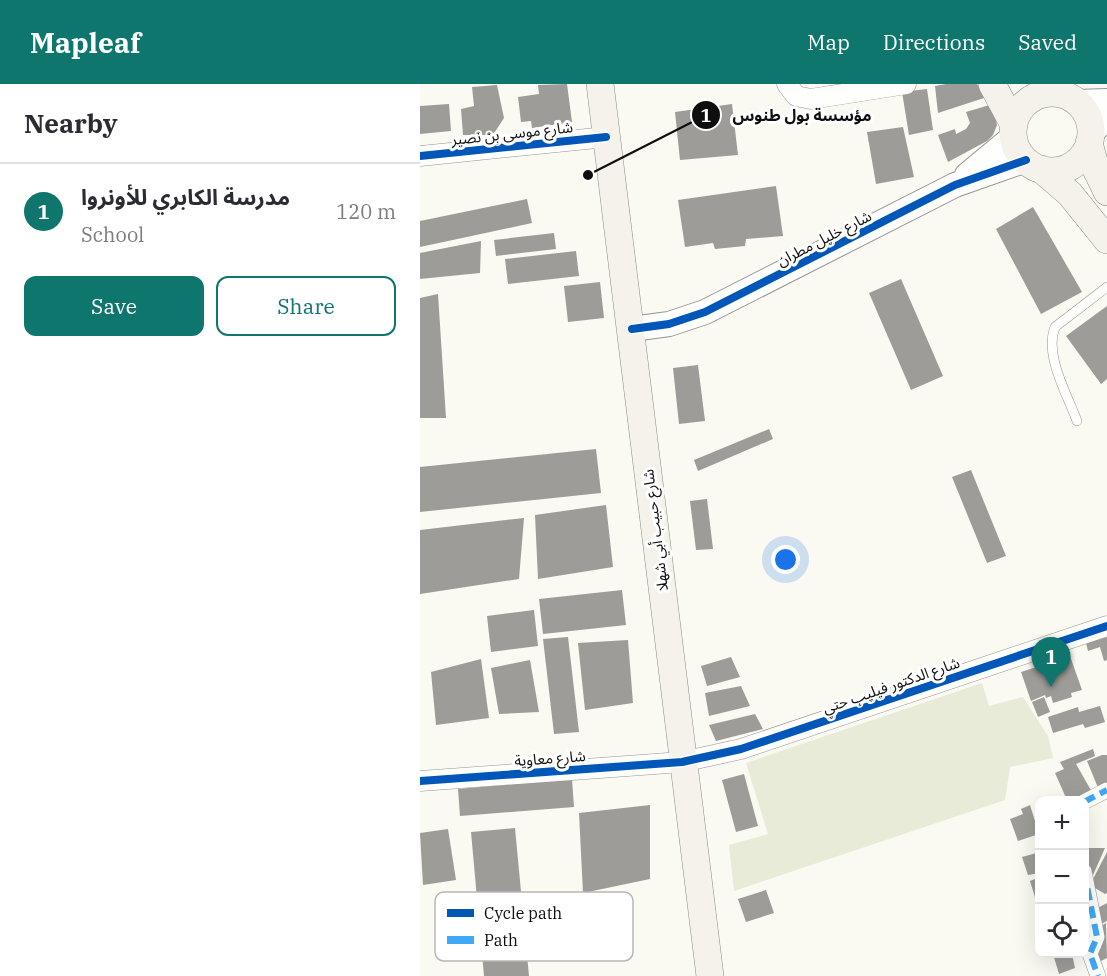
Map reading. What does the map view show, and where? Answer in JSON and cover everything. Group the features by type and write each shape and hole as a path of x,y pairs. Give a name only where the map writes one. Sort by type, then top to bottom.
{"main road":[{"name":"شارع حبيب أبي شهلا","path":"600,84 710,976"},
{"path":"992,84 1014,130 1018,149 1070,194 1107,240"},
{"path":"1014,130 1026,103 1041,88 1076,102 1096,132 1096,169 1107,192"},
{"path":"1034,164 1067,167 1081,158 1096,132"}],"street":[{"path":"787,84 796,96 811,99 906,84"},
{"path":"1076,102 1107,101"},
{"name":"شارع خليل مطران","path":"955,185 1014,130"},
{"name":"شارع موسى بن نصير","path":"420,156 606,137"},
{"name":"شارع خليل مطران","path":"632,329 669,324 722,304 955,185 1034,164"},
{"name":"شارع الدكتور فيليب حتي","path":"682,762 741,749 1107,626"},
{"name":"شارع معاوية","path":"420,781 682,762"},
{"path":"1089,799 1107,790"},
{"path":"1089,896 1097,937 1090,954 1098,976"}],"lane":[{"path":"1077,421 1057,368 1053,333 1055,327 1107,287"}],"green space":[{"path":"982,683 989,706 1023,697 1048,736 1053,758 1010,767 1005,800 734,891 729,845 768,834 746,763"}],"building":[{"path":"567,84 572,122 532,128 531,121 521,122 518,97 539,94 538,85"},
{"path":"977,84 987,97 938,113 935,86"},
{"path":"497,85 504,118 493,135 463,135 461,109 474,106 472,87"},
{"path":"927,89 933,130 909,135 902,92"},
{"path":"449,104 451,131 420,134 420,106"},
{"path":"732,104 738,155 680,160 675,112"},
{"path":"993,104 997,125 993,135 987,141 948,162 938,135 955,129 956,134 966,129 970,123 966,112"},
{"path":"903,127 914,177 876,184 867,132"},
{"path":"776,186 783,236 746,239 745,246 715,249 713,243 685,247 678,200"},
{"path":"527,199 532,223 420,247 420,221"},
{"path":"1033,207 1082,292 1041,314 996,229"},
{"path":"554,233 556,249 496,256 494,240"},
{"path":"481,241 480,273 420,279 420,253"},
{"path":"576,251 579,276 508,284 505,259"},
{"path":"901,279 943,376 911,390 869,293"},
{"path":"600,282 604,318 568,322 564,286"},
{"path":"438,294 446,418 420,418 420,298"},
{"path":"1107,306 1107,379 1101,384 1066,336"},
{"path":"698,365 705,421 679,424 673,368"},
{"path":"769,429 773,439 698,471 694,460"},
{"path":"596,449 601,493 420,512 420,467"},
{"path":"971,470 1006,556 987,563 952,477"},
{"path":"707,499 713,549 696,550 690,501"},
{"path":"606,505 613,567 538,579 535,515"},
{"path":"524,518 519,579 420,594 420,530"},
{"path":"622,590 626,625 543,634 539,599"},
{"path":"534,610 538,646 491,652 487,616"},
{"path":"568,637 579,732 554,734 543,639"},
{"path":"1107,637 1107,660 1104,661 1100,647 1088,651 1086,643"},
{"path":"628,640 633,703 585,710 578,643"},
{"path":"1070,656 1082,690 1071,693 1072,697 1053,703 1051,696 1046,698 1045,695 1031,701 1021,672"},
{"path":"731,657 740,677 707,686 701,666"},
{"path":"481,659 489,718 436,725 431,672"},
{"path":"530,660 539,712 499,714 491,668"},
{"path":"741,686 750,706 709,716 705,693"},
{"path":"1044,697 1050,712 1038,717 1032,702"},
{"path":"1100,706 1105,722 1085,728 1083,724 1053,733 1048,717 1078,707 1079,712"},
{"path":"755,714 763,729 716,741 709,725"},
{"path":"1093,749 1095,756 1076,764 1092,792 1084,796 1065,796 1055,773 1064,769 1060,762"},
{"path":"1107,755 1107,786 1099,790 1087,761"},
{"path":"744,774 758,826 736,832 722,780"},
{"path":"572,779 574,807 460,816 458,789"},
{"path":"650,805 650,879 583,892 579,813"},
{"path":"1030,805 1035,821 1035,835 1018,841 1010,819 1023,814 1021,809"},
{"path":"515,828 521,892 476,892 471,832"},
{"path":"448,829 456,880 423,885 420,833"},
{"path":"1089,848 1105,848 1093,875 1089,877"},
{"path":"1107,852 1107,893 1105,894 1090,885"},
{"path":"1035,853 1035,874 1028,875 1022,857"},
{"path":"1035,879 1035,897 1030,881"},
{"path":"766,890 774,913 746,922 738,899"},
{"path":"1107,903 1107,921 1101,924 1094,910"},
{"path":"1106,923 1107,958 1099,962 1094,953 1096,929"},
{"path":"1054,958 1073,958 1075,968 1059,974"},
{"path":"483,961 528,961 529,976 484,976"}],"marked path":[{"path":"1089,799 1107,790"},
{"path":"1089,896 1097,937 1090,954 1098,976"}],"cycle path":[{"path":"420,156 606,137"},
{"path":"632,329 669,324 705,312 955,185 1026,160"},
{"path":"420,781 682,762 741,749 1107,626"}],"place":[{"name":"مؤسسة بول طنوس","path":"588,175"},
{"name":"مدرسة الكابري للأونروا","path":"1051,687"}]}
